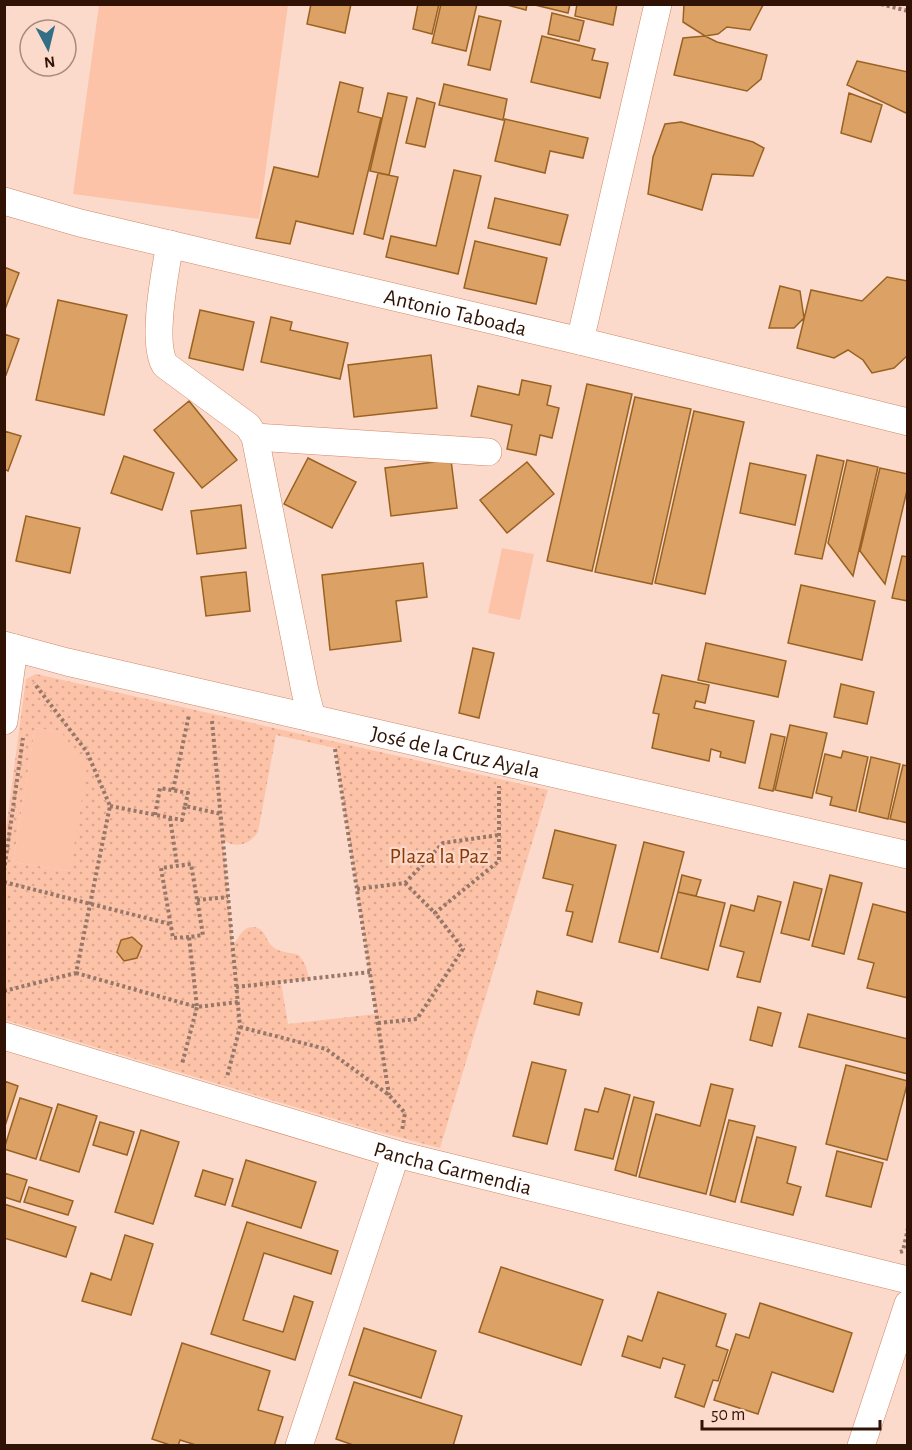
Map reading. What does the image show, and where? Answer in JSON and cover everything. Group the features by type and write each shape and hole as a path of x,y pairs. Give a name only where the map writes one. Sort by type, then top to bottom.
{"street":[{"path":"580,342 658,4"},
{"name":"Antonio Taboada","path":"4,201 39,213 908,422"},
{"path":"170,244 159,337 161,358 165,364 248,426 255,437 302,680 312,718"},
{"path":"255,437 488,452"},
{"path":"9,647 14,726"},
{"name":"José de la Cruz Ayala","path":"9,647 908,855"},
{"name":"Pancha Garmendia","path":"4,1036 908,1280"},
{"path":"299,1446 399,1143"},
{"path":"861,1446 908,1304"}],"path":[{"path":"881,4 908,11"},
{"path":"34,682 87,752 110,806 76,973"},
{"path":"173,790 189,715"},
{"path":"212,720 240,1027 226,1080"},
{"path":"4,872 14,726"},
{"path":"335,748 390,1095"},
{"path":"435,913 499,861 499,785"},
{"path":"110,806 155,815 170,818 182,820 188,793 160,788 155,815"},
{"path":"185,806 221,814"},
{"path":"170,818 177,866"},
{"path":"357,889 405,883 443,843 499,835"},
{"path":"191,864 197,900 203,935 173,939 161,868 191,864"},
{"path":"4,882 170,924"},
{"path":"378,1023 417,1019 463,949 435,913 405,883"},
{"path":"197,900 228,897"},
{"path":"181,1067 197,1007 189,937"},
{"path":"236,987 370,972"},
{"path":"4,991 76,973 197,1007 238,1002"},
{"path":"240,1027 326,1049 390,1095 405,1113 399,1143"},
{"path":"903,1251 908,1228"}],"green space":[{"path":"99,5 288,5 259,219 73,194"},
{"path":"502,548 534,554 520,620 488,613"},
{"name":"Plaza la Paz","path":"36,674 548,790 440,1148 375,1131 5,1020 5,836 26,679","holes":["35,728 61,732 70,871 13,862","276,735 335,748 376,1014 288,1024 281,982 309,979 306,966 299,955 275,948 263,932 256,927 243,931 233,947 223,841 243,844 251,840 258,832","141,946 137,958 124,961 117,952"]},
{"path":"35,728 61,732 87,767 70,871 13,862"}],"building":[{"path":"311,4 351,4 345,33 307,24"},
{"path":"418,4 439,4 432,34 413,29"},
{"path":"441,4 477,4 466,51 432,43"},
{"path":"503,4 527,4 526,10"},
{"path":"531,4 570,4 568,13"},
{"path":"577,4 617,4 613,25 575,16"},
{"path":"684,4 763,5 750,30 727,27 718,34 705,36 683,22"},
{"path":"552,13 584,21 579,41 548,34"},
{"path":"479,16 501,21 490,70 468,65"},
{"path":"542,36 595,49 592,60 608,63 600,98 531,82"},
{"path":"705,36 717,42 767,55 761,79 747,91 674,75 683,38"},
{"path":"857,61 908,72 908,114 847,85"},
{"path":"340,82 363,88 358,112 381,118 353,234 296,221 290,244 256,238 274,167 318,177"},
{"path":"444,84 507,99 503,120 439,105"},
{"path":"388,93 407,97 389,175 370,171"},
{"path":"849,93 882,105 871,142 841,133"},
{"path":"417,98 435,103 425,147 406,143"},
{"path":"505,119 588,138 583,158 550,151 545,173 495,161"},
{"path":"681,122 753,142 764,148 753,176 712,174 702,210 648,194 653,157 665,124"},
{"path":"454,170 481,176 458,274 386,257 391,236 436,246"},
{"path":"378,173 398,177 383,239 364,234"},
{"path":"495,198 568,215 560,245 488,228"},
{"path":"475,241 547,258 536,304 464,288"},
{"path":"4,267 19,273 4,312"},
{"path":"887,277 908,281 908,355 894,368 872,373 863,360 848,350 834,358 797,348 811,290 862,301"},
{"path":"780,286 800,291 804,318 794,328 769,328"},
{"path":"58,300 127,315 104,415 36,400"},
{"path":"200,310 254,322 243,370 189,358"},
{"path":"271,317 292,322 290,330 348,343 340,379 261,362"},
{"path":"4,334 19,339 6,375 4,374"},
{"path":"431,355 437,408 354,417 348,365"},
{"path":"522,380 551,386 547,405 559,408 552,438 540,435 536,455 507,449 512,425 471,416 478,386 519,395"},
{"path":"587,384 632,394 592,571 547,561"},
{"path":"635,397 691,409 652,584 595,572"},
{"path":"189,401 237,460 202,488 154,430"},
{"path":"694,411 744,422 705,594 655,583"},
{"path":"4,431 21,436 8,471 4,469"},
{"path":"817,455 844,461 822,559 795,554"},
{"path":"124,456 174,473 162,510 111,493"},
{"path":"308,458 356,482 332,528 284,504"},
{"path":"451,460 457,508 391,516 385,468"},
{"path":"847,460 878,467 853,576 828,543"},
{"path":"527,462 554,494 507,533 480,500"},
{"path":"750,463 806,475 795,525 740,513"},
{"path":"880,468 908,474 908,486 885,584 860,551"},
{"path":"241,505 246,548 197,554 191,511"},
{"path":"26,516 80,528 70,573 16,561"},
{"path":"902,556 908,557 908,601 892,598"},
{"path":"423,563 427,597 396,601 401,641 330,650 322,575"},
{"path":"246,572 250,611 206,616 201,577"},
{"path":"801,585 875,601 862,660 788,643"},
{"path":"706,643 786,661 778,697 698,680"},
{"path":"473,648 494,653 479,718 459,713"},
{"path":"662,675 709,685 705,703 696,701 694,708 754,721 745,763 720,757 721,752 711,749 709,761 652,748 659,714 653,713"},
{"path":"841,684 874,692 867,724 834,717"},
{"path":"790,725 827,733 812,798 775,790"},
{"path":"771,734 785,737 773,791 759,788"},
{"path":"843,751 868,757 856,811 830,805 832,797 816,793 825,754 841,758"},
{"path":"871,757 900,764 888,819 859,812"},
{"path":"903,765 908,766 908,823 890,819"},
{"path":"555,830 616,845 592,942 567,935 573,912 566,911 573,885 543,878"},
{"path":"644,842 684,852 658,952 619,942"},
{"path":"682,875 701,880 696,896 678,892"},
{"path":"830,875 862,883 844,954 812,946"},
{"path":"794,882 822,889 809,940 781,933"},
{"path":"678,892 725,903 708,970 661,958"},
{"path":"758,896 781,902 760,982 737,977 744,952 720,946 731,905 754,911"},
{"path":"873,904 908,913 908,998 867,988 874,963 858,959"},
{"path":"132,937 142,946 137,958 124,961 117,952 121,940"},
{"path":"537,991 582,1003 579,1015 534,1004"},
{"path":"758,1007 781,1013 772,1046 750,1040"},
{"path":"808,1014 908,1039 908,1074 799,1047"},
{"path":"532,1062 566,1070 547,1144 513,1136"},
{"path":"846,1065 908,1081 887,1160 826,1144"},
{"path":"4,1081 18,1086 4,1129"},
{"path":"711,1084 733,1089 706,1194 639,1177 656,1114 700,1126"},
{"path":"605,1088 630,1095 613,1159 575,1150 585,1109 598,1112"},
{"path":"634,1097 654,1102 636,1176 615,1170"},
{"path":"20,1098 52,1108 36,1159 4,1149"},
{"path":"58,1104 97,1116 79,1172 40,1160"},
{"path":"729,1120 755,1126 735,1202 710,1195"},
{"path":"100,1122 134,1132 127,1155 93,1145"},
{"path":"141,1130 179,1142 153,1224 115,1212"},
{"path":"757,1137 796,1147 787,1183 801,1187 793,1215 741,1202"},
{"path":"837,1151 883,1163 871,1207 826,1196"},
{"path":"246,1160 316,1182 301,1228 232,1206"},
{"path":"203,1170 233,1179 225,1205 195,1196"},
{"path":"4,1173 27,1180 20,1202 4,1197"},
{"path":"29,1187 73,1201 68,1215 24,1202"},
{"path":"4,1204 76,1227 66,1257 4,1238"},
{"path":"247,1222 338,1251 331,1274 264,1253 243,1320 283,1332 294,1296 313,1302 295,1360 211,1334"},
{"path":"125,1235 153,1244 131,1315 82,1301 91,1273 111,1280"},
{"path":"501,1267 603,1300 581,1365 479,1332"},
{"path":"658,1292 726,1314 716,1346 728,1350 718,1381 713,1380 704,1407 675,1397 685,1365 663,1358 660,1368 622,1356 628,1336 642,1341"},
{"path":"760,1303 852,1333 833,1392 772,1372 758,1414 714,1400 736,1334 749,1338"},
{"path":"364,1328 436,1351 421,1398 349,1375"},
{"path":"182,1343 270,1371 258,1410 283,1417 274,1446 199,1446 180,1440 178,1446 173,1446 152,1439"},
{"path":"354,1382 462,1416 453,1446 356,1446 336,1439"}]}
